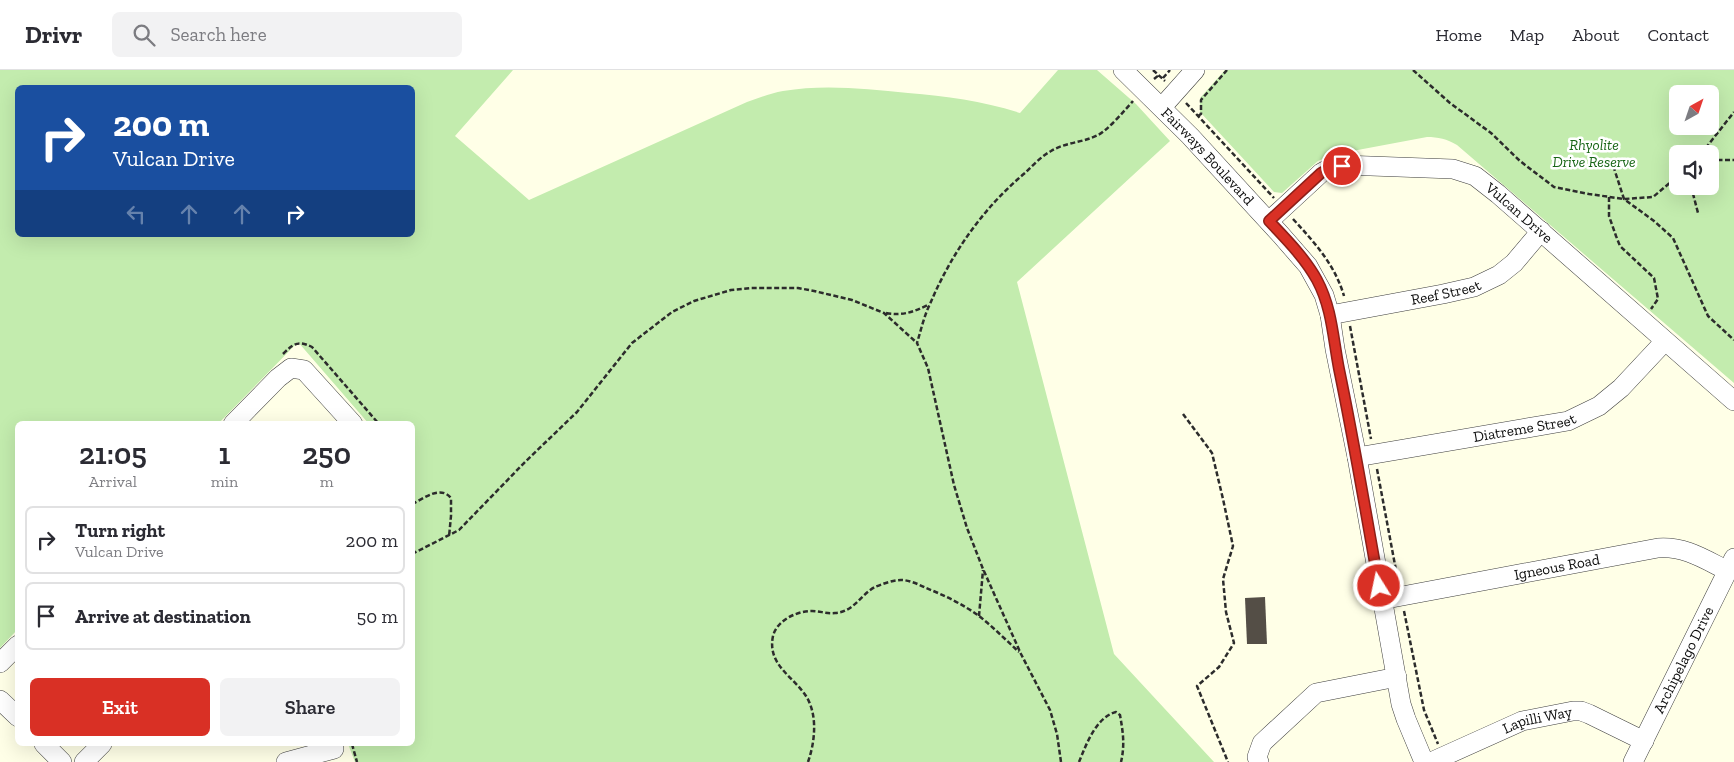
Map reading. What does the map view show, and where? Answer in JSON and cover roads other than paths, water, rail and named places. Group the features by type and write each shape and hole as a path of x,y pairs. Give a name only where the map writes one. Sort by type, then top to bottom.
{"street":[{"name":"Fairways Boulevard","path":"1123,70 1162,107 1269,221 1312,272 1324,295 1330,315 1397,677 1406,719 1424,762"},
{"path":"1162,107 1195,70"},
{"name":"Vulcan Drive","path":"1269,221 1321,173 1330,168 1342,166 1453,169 1475,176 1541,231 1734,401"},
{"name":"Reef Street","path":"1330,315 1443,294 1474,286 1499,275 1514,263 1541,231"},
{"name":"Diatreme Street","path":"1357,457 1568,421 1598,406 1621,388 1665,341"},
{"path":"237,421 278,378 291,368 304,370 350,421"},
{"name":"Igneous Road","path":"1382,600 1664,547 1679,548 1731,564"},
{"name":"Archipelago Drive","path":"1633,762 1731,564"},
{"path":"0,663 15,648"},
{"path":"1259,762 1257,757 1262,743 1316,693 1397,677"},
{"path":"0,700 15,714"},
{"name":"Lapilli Way","path":"1431,762 1522,721 1572,711 1581,711 1589,714 1644,741"},
{"path":"46,746 62,762"},
{"path":"84,762 100,746"},
{"path":"286,762 339,750"}],"park label":[{"name":"Rhyolite Drive Reserve","path":"1594,154"}]}
